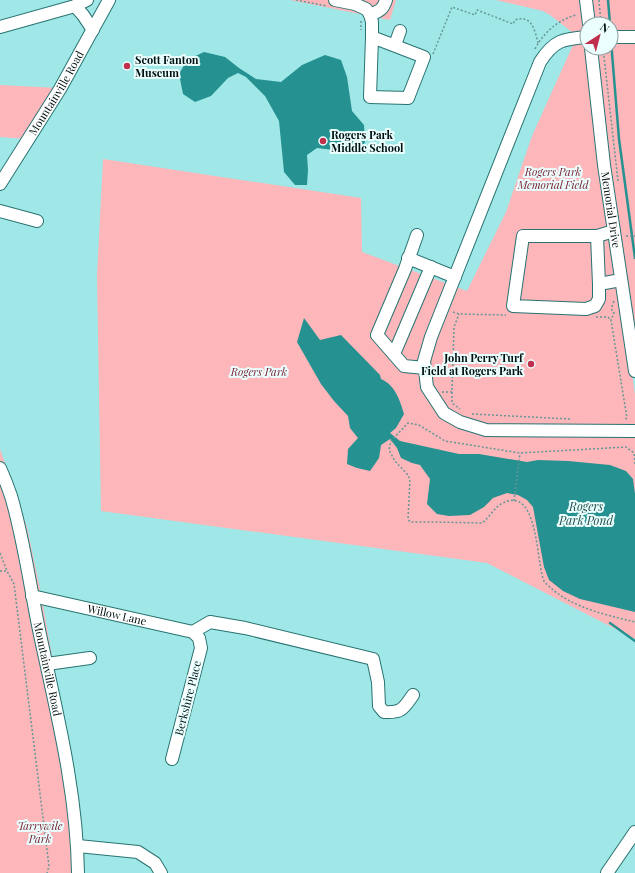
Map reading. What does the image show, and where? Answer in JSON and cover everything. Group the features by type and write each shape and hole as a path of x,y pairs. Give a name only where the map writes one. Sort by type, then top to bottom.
{"street":[{"path":"0,27 75,6 87,0"},
{"name":"Mountainville Road","path":"0,184 61,89 109,0"},
{"path":"335,0 355,4 366,9 370,15 372,22 370,97 408,98 424,57 372,37"},
{"path":"370,15 380,11 384,7 386,0"},
{"path":"586,0 588,16"},
{"path":"75,6 93,30"},
{"path":"395,46 400,31"},
{"path":"579,37 570,38 557,42 547,51 540,62 431,337 424,361 427,387 444,413 460,422 486,430 635,431"},
{"path":"619,37 635,38"},
{"name":"Memorial Drive","path":"592,56 604,165 619,234 621,280 635,371"},
{"path":"0,211 37,221"},
{"path":"597,236 599,299 595,306 586,309 513,306 523,236 597,236 619,234"},
{"path":"417,235 377,335 404,366 425,368"},
{"path":"408,258 455,277"},
{"path":"394,354 431,267"},
{"path":"599,284 621,280"},
{"name":"Mountainville Road","path":"0,468 11,496 23,545 70,783 78,846 78,873"},
{"name":"Willow Lane","path":"32,596 196,635"},
{"path":"196,635 210,622 245,628 373,659 378,682 379,706 384,712 396,713 402,709 413,695"},
{"name":"Berkshire Place","path":"172,759 201,648 196,635"},
{"path":"47,664 90,658"},
{"path":"607,873 635,832"},
{"path":"78,846 138,852 155,863 161,873"}],"path":[{"path":"599,0 600,16"},
{"path":"604,56 618,182"},
{"path":"619,234 635,236"},
{"path":"459,314 454,327 452,403 460,410"},
{"path":"611,320 628,418"},
{"path":"440,392 452,392"},
{"path":"472,414 574,420"},
{"path":"635,464 634,453 626,447 520,453 444,441 419,425 408,423 391,441 389,450 395,461 410,479 408,518 410,522 482,524 500,504 507,501 522,503 527,509 531,519 544,582 571,602 603,614 635,622"},
{"path":"514,501 520,453"},
{"path":"0,553 14,584 49,866 47,873"},
{"path":"0,571 7,571"}],"green space":[{"path":"290,0 396,0 390,20"},
{"name":"Rogers Park","path":"496,0 635,0 635,331 631,366 635,395 635,639 487,563 101,511 97,276 103,159 361,198 362,252 467,291 506,212 532,136 577,36 543,11"},
{"path":"0,85 59,88 27,139 0,137"},
{"name":"Tarrywile Park","path":"0,449 27,527 40,589 66,734 82,873 0,873"}],"water":[{"path":"204,52 225,57 256,79 281,82 302,65 325,55 341,60 347,77 352,111 364,125 365,142 359,153 317,148 307,155 307,185 295,185 284,172 279,121 265,96 246,77 238,73 228,78 211,96 195,102 183,94 179,74 187,60"},
{"name":"Rogers Park Pond","path":"304,318 320,340 341,335 380,375 381,379 390,385 399,398 404,414 396,428 390,433 400,441 459,454 479,454 527,462 538,460 568,461 610,465 626,471 633,479 635,494 635,612 580,599 563,591 549,580 544,567 533,507 527,500 518,495 507,493 493,498 484,507 470,515 449,516 437,514 427,504 430,479 420,465 401,458 397,448 390,439 381,445 379,458 370,471 347,464 348,449 358,438 350,428 348,416 321,384 297,342"}],"waterway":[{"path":"608,0 609,16"},
{"path":"612,56 619,139 635,258"},
{"path":"610,623 635,641"}],"place":[{"name":"Scott Fanton Museum","path":"127,66"},
{"name":"Rogers Park Middle School","path":"323,141"},
{"name":"John Perry Turf Field at Rogers Park","path":"531,364"}],"park label":[{"name":"Rogers Park Memorial Field","path":"553,178"}]}
